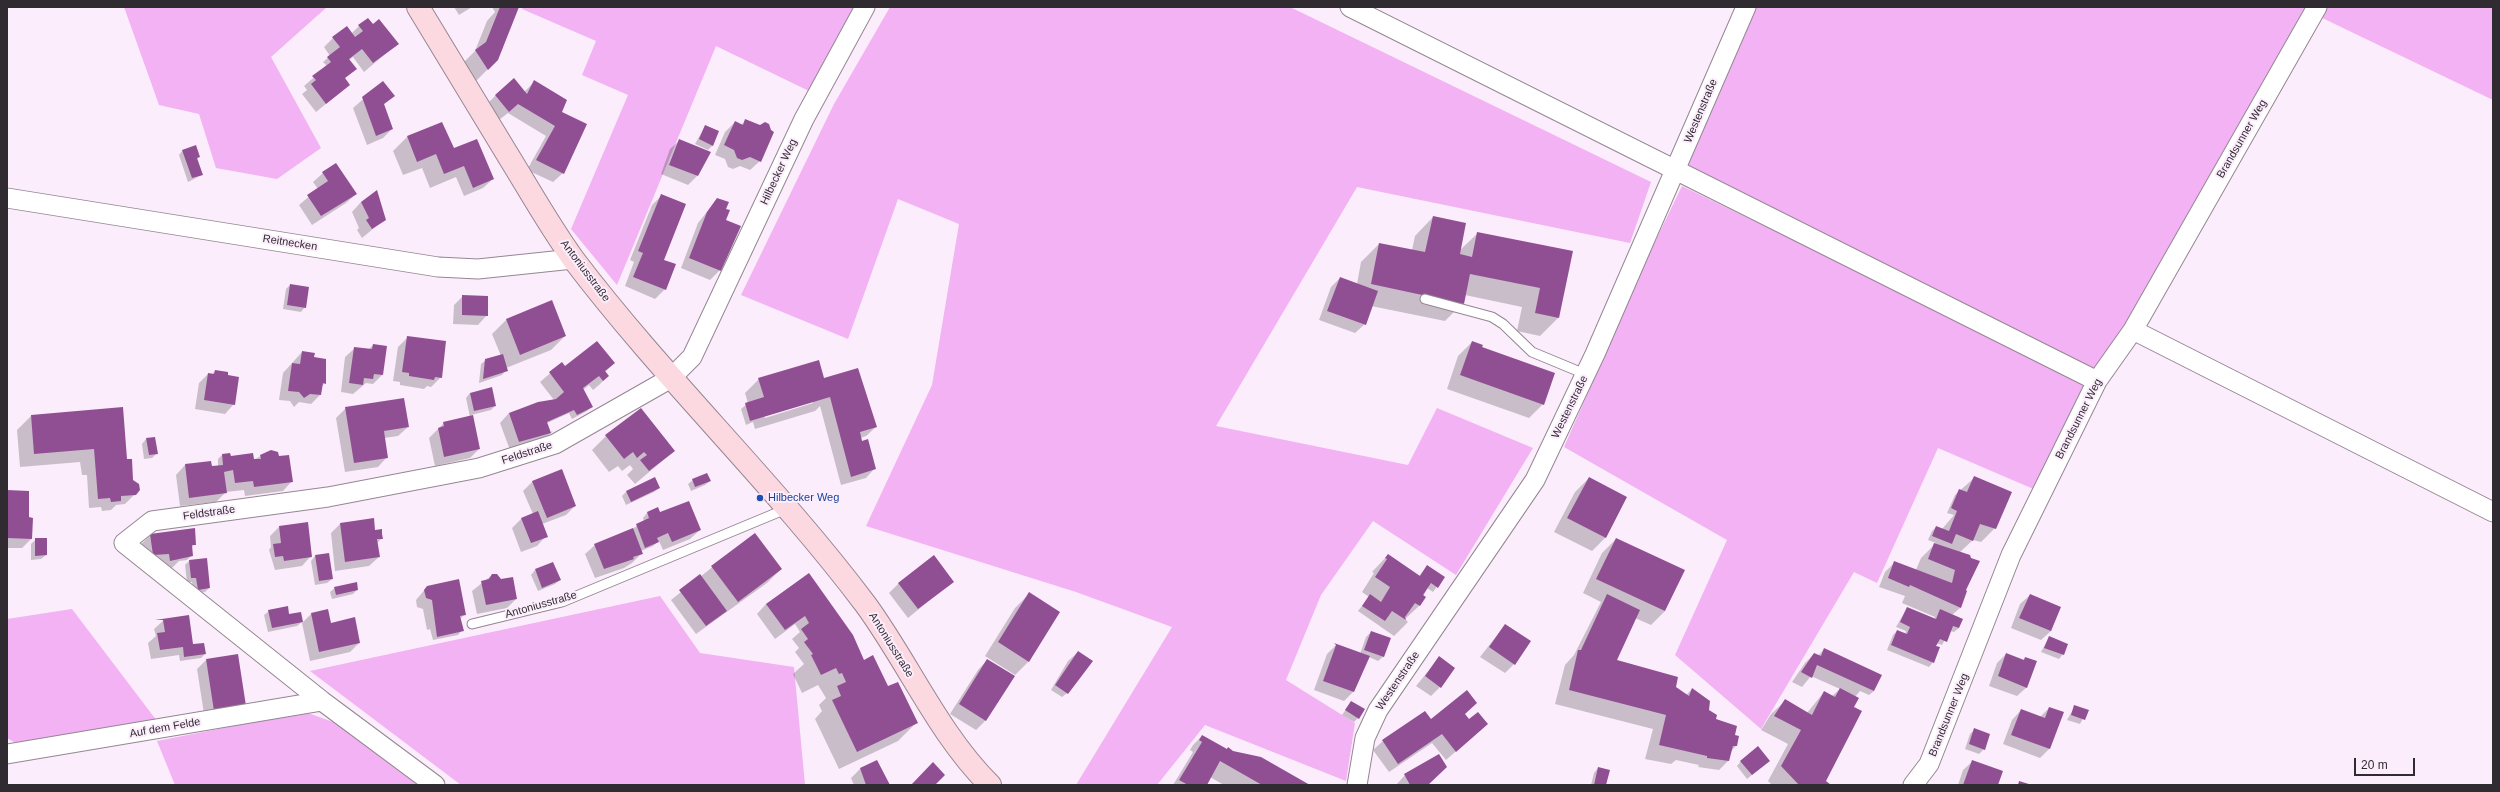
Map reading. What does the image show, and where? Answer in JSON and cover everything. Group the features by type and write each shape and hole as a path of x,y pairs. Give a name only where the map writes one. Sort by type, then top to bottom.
{"street":[{"name":"Antoniusstraße","path":"418,7 573,259 672,378 786,508 866,606 942,725 974,769 990,785"},
{"name":"Hilbecker Weg","path":"672,378 692,357 804,119 865,7"},
{"path":"1350,7 2097,381"},
{"name":"Westenstraße","path":"1358,785 1365,738 1378,710 1535,480 1585,374 1746,7"},
{"name":"Brandsunner Weg","path":"1913,785 1929,764 2011,555 2097,381 2133,330 2317,7"},
{"name":"Reitnecken","path":"7,198 438,267 478,269 573,259"},
{"path":"2133,330 2493,512"},
{"name":"Feldstraße","path":"435,785 322,701 124,543 152,521 328,497 478,468 555,444 672,378"},
{"name":"Auf dem Felde","path":"7,754 322,701"}],"lane":[{"path":"1425,299 1492,317 1503,324 1532,352 1585,374"},
{"name":"Antoniusstraße","path":"472,624 562,602 786,508"}],"shaded area":[{"path":"124,7 327,7 271,57 321,148 277,179 216,168 199,114 159,105"},
{"path":"523,7 854,7 809,91 716,46 617,285 571,229 628,95 582,75 596,41 522,9"},
{"path":"890,7 1290,7 1651,182 1630,243 1357,187 1216,426 1408,465 1437,408 1533,448 1456,575 1373,521 1321,595 1286,680 1355,723 1346,781 1205,725 1157,785 1076,785 1172,627 1076,592 866,526 932,385 959,224 898,199 848,339 741,295 834,104"},
{"path":"1750,7 2314,7 2130,326 2097,369 2081,369 1680,168"},
{"path":"2321,7 2493,7 2493,100 2316,15"},
{"path":"1682,186 2077,378 2083,386 2083,400 2038,491 1938,448 1877,583 1854,572 1761,729 1675,655 1727,540 1564,447 1652,248"},
{"path":"660,596 700,653 794,667 805,785 461,785 310,671"},
{"path":"72,609 157,721 22,747 7,738 7,619"},
{"path":"305,712 336,723 421,785 175,785 157,741"}],"building":[{"path":"500,7 519,7 498,60 488,70 475,50 486,42"},
{"path":"368,18 373,24 379,19 399,44 373,63 362,49 349,59 357,69 345,78 350,85 326,104 311,84 316,80 312,76 331,62 327,57 340,47 332,37 347,26 355,37 363,31 358,25"},
{"path":"514,78 527,94 534,80 567,100 562,112 587,124 564,174 536,160 555,126 518,104 509,112 495,95"},
{"path":"383,81 395,96 384,104 393,129 376,136 362,97"},
{"path":"745,119 760,125 765,122 769,124 771,130 774,132 761,162 750,157 742,160 737,158 734,150 724,145 735,121 743,125"},
{"path":"442,122 454,148 477,139 494,179 473,188 464,166 444,174 436,154 417,162 407,136"},
{"path":"705,125 719,131 713,146 699,139"},
{"path":"679,139 711,152 698,176 669,165"},
{"path":"196,145 200,157 197,158 203,175 192,178 182,150"},
{"path":"336,163 357,194 321,216 307,195 328,181 322,172"},
{"path":"377,190 386,220 372,229 366,220 369,218 361,202"},
{"path":"661,194 686,204 664,260 676,264 666,290 633,277 643,253 638,251"},
{"path":"717,198 729,202 726,209 730,210 726,220 741,226 721,271 689,258 707,212"},
{"path":"1433,216 1466,223 1460,254 1472,257 1477,232 1573,251 1559,318 1535,313 1540,288 1470,274 1464,304 1371,284 1379,243 1425,252"},
{"path":"1340,277 1378,291 1366,325 1327,311"},
{"path":"290,284 309,287 306,308 287,305"},
{"path":"462,295 488,296 488,316 462,315"},
{"path":"552,300 566,336 520,355 506,319"},
{"path":"407,336 446,341 442,378 435,377 434,380 409,376 409,373 402,372"},
{"path":"597,341 615,363 605,371 609,376 603,381 599,376 583,388 593,407 577,415 574,410 547,422 551,433 519,442 509,413 538,402 556,399 564,392 549,372 562,362 565,366"},
{"path":"1472,341 1483,345 1482,347 1555,373 1544,405 1460,375"},
{"path":"373,344 387,346 383,375 374,374 373,379 364,378 363,385 349,383 354,347 372,349"},
{"path":"302,351 315,353 314,357 326,359 326,384 323,383 321,395 310,394 304,398 299,392 288,391 292,363 300,364"},
{"path":"503,354 508,371 483,379 485,359"},
{"path":"819,360 824,378 858,368 877,427 860,432 862,441 868,439 876,469 851,477 830,397 750,421 745,403 764,397 758,378"},
{"path":"215,370 228,372 228,375 239,377 235,405 204,400 208,373 214,374"},
{"path":"492,387 496,406 474,411 470,393"},
{"path":"404,398 409,427 384,431 388,458 354,463 345,407"},
{"path":"123,407 127,459 132,459 133,480 139,484 140,490 136,495 121,496 121,501 111,502 110,498 98,499 94,449 34,454 31,415"},
{"path":"641,408 675,451 649,471 640,460 647,455 644,452 637,458 633,452 624,459 605,435"},
{"path":"473,415 480,449 444,457 438,428 444,426 443,422"},
{"path":"155,437 158,454 149,455 146,438"},
{"path":"271,450 278,452 279,456 289,455 293,482 254,487 253,481 235,483 233,470 224,472 227,493 189,498 185,464 211,461 212,466 223,465 222,454 230,453 231,456 253,453 254,459 261,459 260,455"},
{"path":"562,469 576,506 547,518 532,481"},
{"path":"707,473 711,481 695,487 692,479"},
{"path":"1974,476 2012,492 1996,529 1980,524 1973,541 1956,534 1952,544 1932,536 1936,526 1949,531 1957,511 1951,508 1959,489 1967,492"},
{"path":"655,477 660,488 631,502 626,491"},
{"path":"1589,477 1627,497 1606,538 1567,518"},
{"path":"7,490 29,491 29,517 33,518 32,539 7,538"},
{"path":"689,501 701,530 672,542 668,533 657,538 659,542 645,548 636,524 649,518 647,512 658,507 660,512"},
{"path":"538,511 548,537 531,543 521,518"},
{"path":"374,518 375,530 382,529 383,539 377,539 380,557 345,562 340,523"},
{"path":"308,522 312,557 284,561 283,556 275,557 273,544 281,543 279,526"},
{"path":"195,528 196,545 192,545 193,556 170,561 169,554 153,555 150,534"},
{"path":"633,528 643,554 633,557 634,559 604,569 594,544"},
{"path":"755,533 782,569 738,602 711,566"},
{"path":"35,538 47,538 47,555 35,556"},
{"path":"1616,538 1685,570 1665,611 1596,579"},
{"path":"1934,543 1970,555 1971,558 1980,561 1966,590 1967,591 1961,608 1910,585 1909,587 1888,578 1894,561 1952,583 1955,570 1928,559"},
{"path":"329,553 333,579 319,581 315,555"},
{"path":"1388,554 1420,576 1427,565 1445,577 1438,588 1431,583 1423,595 1426,597 1420,606 1415,603 1405,617 1406,620 1392,611 1385,621 1362,606 1370,594 1381,602 1390,587 1375,577 1387,559 1385,558"},
{"path":"934,555 954,582 918,609 898,583"},
{"path":"207,558 210,588 198,590 196,578 191,578 189,560"},
{"path":"553,562 561,580 542,588 535,569"},
{"path":"809,573 853,635 864,660 873,655 888,686 898,682 918,723 857,752 832,700 841,696 837,686 846,682 842,673 839,674 836,668 821,675 811,655 813,654 804,642 808,639 801,629 809,623 805,616 785,630 766,604"},
{"path":"492,574 497,574 501,579 513,577 517,599 486,605 481,581 489,579"},
{"path":"700,574 727,611 706,626 679,590"},
{"path":"459,579 466,615 460,616 464,631 437,637 432,600 426,598 424,590 427,586"},
{"path":"357,582 358,590 336,595 334,587"},
{"path":"1029,592 1060,612 1029,662 998,642"},
{"path":"1607,594 1640,610 1617,660 1678,677 1676,687 1689,696 1692,688 1710,701 1709,710 1717,715 1716,719 1737,726 1735,735 1739,736 1737,746 1733,746 1729,761 1707,758 1707,756 1659,745 1666,715 1569,690 1578,650 1581,650"},
{"path":"2030,594 2061,607 2051,631 2019,618"},
{"path":"288,606 289,614 301,612 303,622 272,628 268,610"},
{"path":"1907,607 1936,619 1940,609 1963,619 1959,628 1953,626 1947,642 1940,639 1936,646 1940,647 1934,663 1891,645 1897,630 1907,634 1910,627 1900,622"},
{"path":"328,609 331,623 355,617 360,643 319,652 311,613"},
{"path":"189,615 193,644 204,643 206,654 184,657 183,647 160,650 157,633 165,632 163,620 155,620"},
{"path":"1505,624 1531,641 1515,665 1489,647"},
{"path":"1371,631 1391,638 1384,657 1364,650"},
{"path":"2049,636 2068,644 2064,655 2044,648"},
{"path":"1334,643 1370,656 1354,692 1323,681 1336,645"},
{"path":"1824,648 1882,675 1874,691 1817,665 1812,678 1801,672 1814,653 1821,656"},
{"path":"1078,651 1093,661 1068,694 1055,685"},
{"path":"2006,653 2024,660 2025,657 2037,661 2027,688 1998,676"},
{"path":"238,654 246,706 214,711 206,659"},
{"path":"1439,656 1455,668 1441,688 1425,676"},
{"path":"987,659 1015,676 986,721 959,704"},
{"path":"1840,688 1859,698 1854,707 1862,711 1826,781 1831,785 1799,785 1781,766 1801,730 1774,716 1785,699 1812,715 1824,691 1835,697"},
{"path":"1467,690 1477,703 1465,714 1469,719 1478,712 1488,724 1456,752 1442,734 1398,764 1382,740 1425,711 1431,719"},
{"path":"1351,701 1365,709 1359,719 1345,710"},
{"path":"2074,705 2089,710 2085,720 2071,715"},
{"path":"2049,707 2064,712 2050,749 2011,735 2021,709 2045,718"},
{"path":"1974,728 1990,734 1985,750 1969,744"},
{"path":"1202,735 1227,749 1228,747 1233,751 1261,757 1310,785 1262,785 1220,761 1207,785 1188,785 1179,780 1202,742 1199,740"},
{"path":"1758,746 1770,761 1752,775 1740,761"},
{"path":"1439,754 1447,767 1428,785 1410,785 1404,774"},
{"path":"877,760 890,785 866,785 860,768"},
{"path":"1972,760 2003,771 1998,785 1963,785"},
{"path":"933,762 945,775 935,785 911,785"},
{"path":"1598,767 1610,770 1606,785 1594,785"},
{"path":"2019,781 2032,785 2018,785"}],"place":[{"name":"Hilbecker Weg","path":"760,498"}]}
